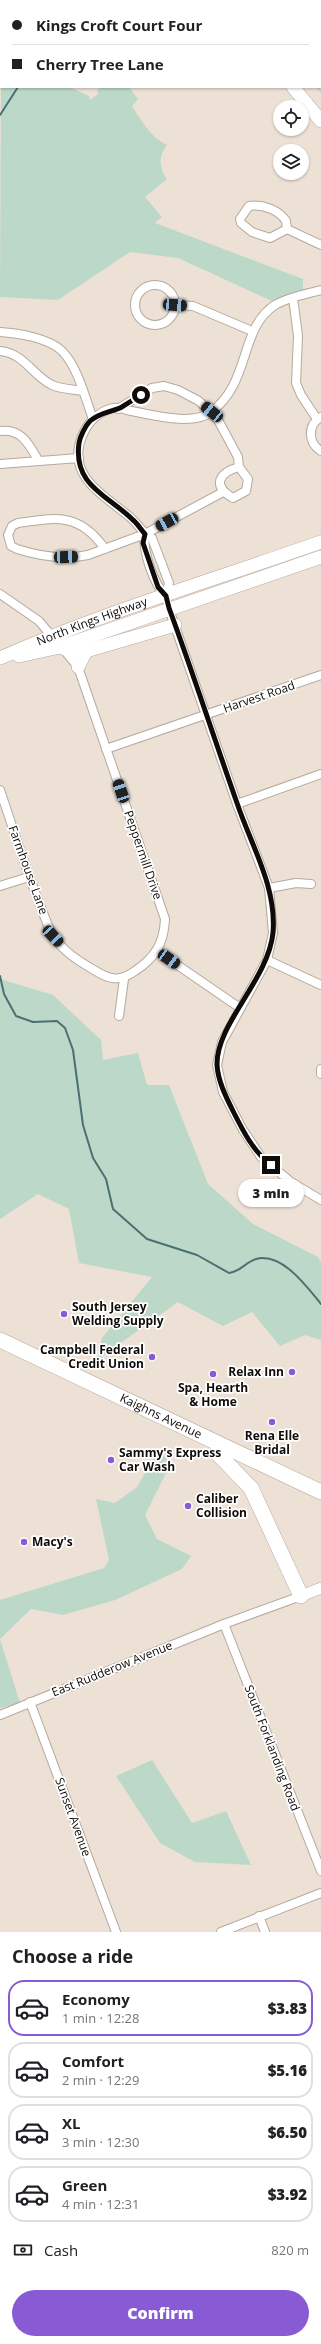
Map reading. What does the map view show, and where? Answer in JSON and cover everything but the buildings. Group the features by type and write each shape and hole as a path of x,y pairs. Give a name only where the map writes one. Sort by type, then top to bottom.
{"highway":[{"name":"Kaighns Avenue","path":"0,1340 321,1492"},
{"name":"Kaighns Avenue","path":"0,1351 321,1503"},
{"path":"217,1453 243,1477 255,1494 301,1596"}],"main road":[{"path":"294,88 321,121"},
{"name":"North Kings Highway","path":"0,659 60,646 321,542"},
{"name":"North Kings Highway","path":"0,659 52,636 135,605 168,602 321,557"},
{"path":"60,646 70,651 86,651 175,626"},
{"path":"78,667 86,651"}],"street":[{"path":"255,206 276,210 282,214 286,221 287,229 276,236 263,237 245,227 241,223 240,218 246,209 255,206"},
{"path":"287,229 321,245"},
{"path":"156,285 168,290 175,305 169,319 157,325 145,322 140,318 135,307 138,294 149,286 156,285"},
{"path":"168,602 169,584 152,538 145,534 135,521 91,486 82,474 78,458 80,440 88,423 114,408 177,419 195,418 212,412 232,392 243,363 252,331 275,305 321,290"},
{"path":"293,298 298,336 296,382 301,395 319,418 313,424 311,437 313,443 321,451"},
{"path":"175,305 193,306 252,331"},
{"path":"0,332 36,339 62,351 71,364 93,419"},
{"path":"0,352 7,352 24,360 53,385 82,391"},
{"path":"118,409 152,388 164,386 178,390 212,412 238,457 239,467 248,480 246,491 233,498 223,492 220,488 223,476 228,470 239,467"},
{"path":"0,431 10,431 27,440 38,460"},
{"path":"0,464 78,458"},
{"path":"105,549 96,536 70,520 60,518 18,523 12,526 8,535 11,546 29,553 80,557 105,549 145,534 223,492"},
{"path":"145,534 143,543 158,588 168,602 237,804 269,888 273,933 267,960 222,1042 217,1065 224,1092 242,1130 261,1157 291,1182 321,1200"},
{"name":"Peppermill Drive","path":"0,594 35,618 78,667 165,919 165,934 158,951 146,963 124,979"},
{"name":"Harvest Road","path":"106,748 321,675"},
{"path":"237,804 321,774"},
{"name":"Farmhouse Lane","path":"0,790 29,877 53,936 74,958 93,970 117,980 124,979"},
{"path":"0,886 29,877"},
{"path":"269,888 296,883 311,884"},
{"path":"158,951 240,1008"},
{"path":"267,960 321,985"},
{"path":"119,1016 124,979"},
{"path":"321,1069 321,1074"},
{"path":"301,1596 321,1588"},
{"name":"East Rudderow Avenue","path":"0,1715 224,1624 301,1596"},
{"name":"South Forklanding Road","path":"224,1624 321,1871"},
{"name":"Sunset Avenue","path":"30,1702 116,1932"},
{"path":"221,1932 321,1893"},
{"path":"259,1916 265,1932"}],"green space":[{"path":"1,88 72,88 89,96 90,100 98,94 97,90 100,88 130,88 138,99 132,106 139,117 156,138 167,145 162,153 161,166 167,179 145,197 162,217 155,223 303,279 303,290 272,301 178,258 130,252 58,300 0,297"},
{"path":"317,88 321,88 321,93"},
{"path":"0,979 53,995 101,1040 103,1060 138,1053 147,1085 169,1085 208,1184 253,1224 318,1257 321,1262 321,1340 305,1335 280,1346 252,1312 223,1326 178,1302 97,1360 102,1338 152,1277 79,1263 69,1209 38,1194 0,1219"},
{"path":"158,1450 171,1463 145,1515 157,1539 191,1556 182,1569 115,1600 63,1615 31,1609 0,1639 0,1600 104,1568 109,1560 96,1499 115,1503 137,1487"},
{"path":"0,1639 20,1703 0,1708"},
{"path":"152,1760 192,1823 226,1811 251,1865 195,1862 160,1843 116,1776"}],"waterway":[{"path":"0,115 17,88"},
{"path":"0,976 4,994 16,1016 33,1022 57,1021 65,1028 73,1050 83,1125 93,1158 106,1179 113,1209 147,1239 197,1255 229,1273 236,1271 256,1259 266,1258 275,1261 293,1272 321,1304"}],"place":[{"name":"South Jersey Welding Supply","path":"64,1314"},
{"name":"Campbell Federal Credit Union","path":"152,1357"},
{"name":"Relax Inn","path":"292,1372"},
{"name":"Spa, Hearth & Home","path":"213,1374"},
{"name":"Rena Elle Bridal","path":"272,1422"},
{"name":"Sammy's Express Car Wash","path":"111,1460"},
{"name":"Caliber Collision","path":"188,1506"},
{"name":"Macy's","path":"24,1542"}],"route":[{"path":"141,395 118,409 114,408 97,416 88,423 80,440 78,452 79,464 82,474 91,486 135,521 145,534 143,543 158,588 166,596 237,804 269,888 273,933 267,960 222,1042 217,1065 224,1092 242,1130 261,1157 271,1165"}]}
